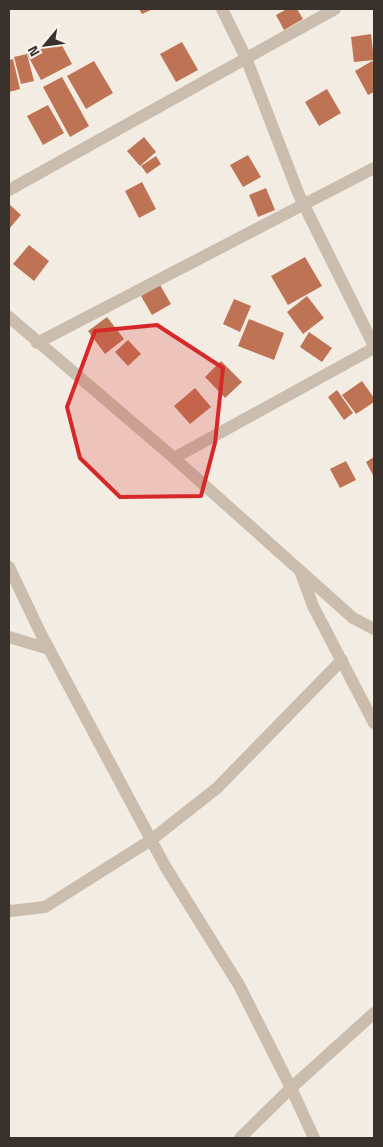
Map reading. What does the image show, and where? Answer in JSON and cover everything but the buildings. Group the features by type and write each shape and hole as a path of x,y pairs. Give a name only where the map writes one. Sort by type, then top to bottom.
{"street":[{"path":"174,458 374,347 304,204 246,58 222,9"},
{"path":"9,190 336,9"},
{"path":"37,343 374,168"},
{"path":"9,317 37,343 174,458 353,618 374,629"},
{"path":"9,567 49,649 165,866 239,985 314,1138"},
{"path":"300,571 313,606 374,724"},
{"path":"9,636 49,649"},
{"path":"9,910 45,908 152,840 217,788 342,660"},
{"path":"240,1138 291,1088 374,1013"}],"highlighted area":[{"path":"157,325 223,368 215,443 201,496 120,497 80,458 67,407 95,331"}]}
